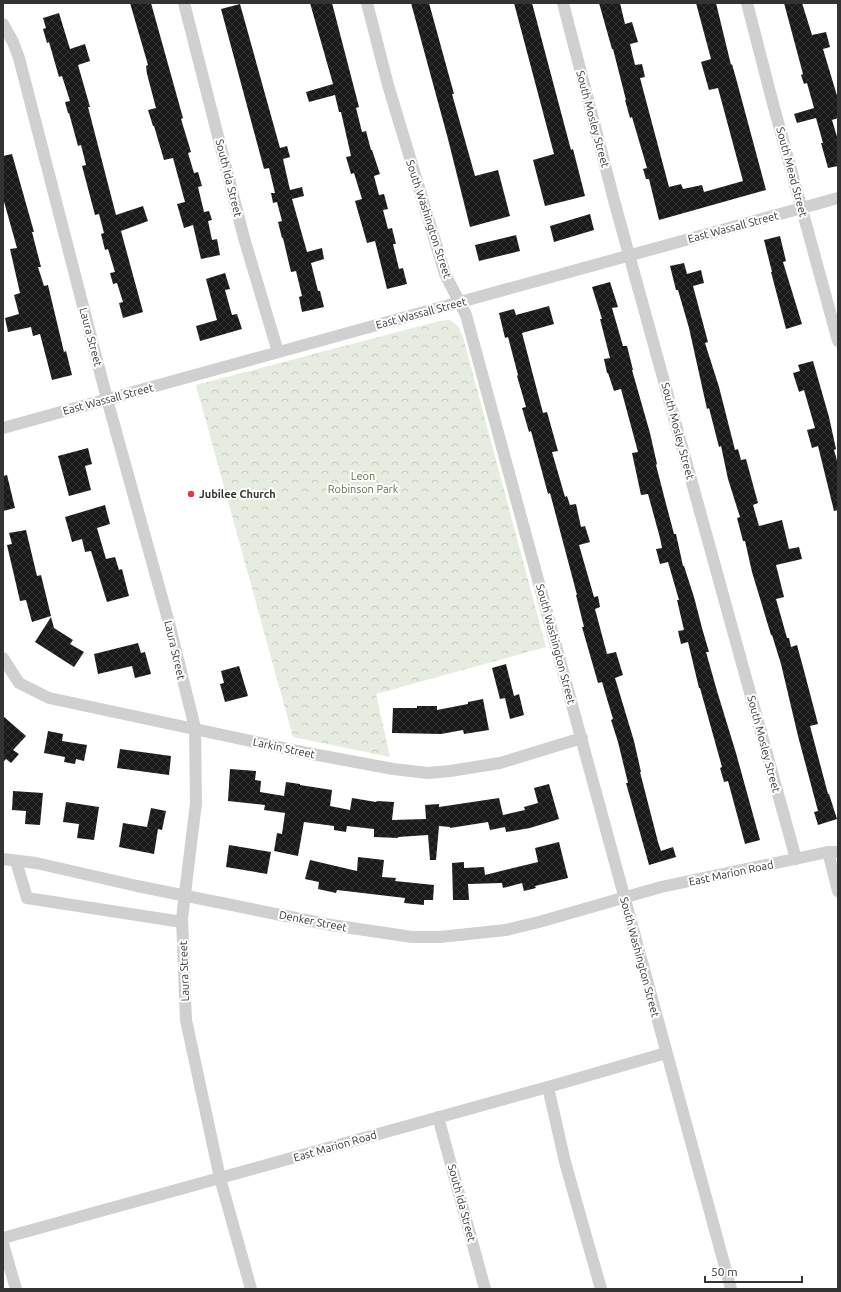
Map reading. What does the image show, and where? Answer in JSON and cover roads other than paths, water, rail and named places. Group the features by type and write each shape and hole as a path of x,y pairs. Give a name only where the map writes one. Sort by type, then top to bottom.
{"street":[{"name":"South Ida Street","path":"184,3 244,238 278,352"},
{"name":"South Washington Street","path":"367,3 388,85 443,267 466,315 731,1289"},
{"name":"South Mosley Street","path":"563,3 630,255 796,859"},
{"name":"South Mead Street","path":"747,3 838,341"},
{"name":"Laura Street","path":"3,24 13,42 19,58 107,399 169,623 195,728 196,803 182,922 186,1020 220,1178 251,1289"},
{"name":"East Wassall Street","path":"3,428 838,198"},
{"name":"Larkin Street","path":"3,658 19,683 49,698 314,754 393,769 428,773 500,763 582,738"},
{"name":"East Marion Road","path":"624,898 661,887 833,852"},
{"path":"833,852 838,891"},
{"name":"Denker Street","path":"3,859 36,863 185,896 331,925 412,937 440,937 506,930 624,898"},
{"path":"16,860 27,898 182,922"},
{"name":"East Marion Road","path":"3,1238 666,1053"},
{"path":"548,1087 565,1162 601,1289"},
{"name":"South Ida Street","path":"438,1117 485,1289"},
{"path":"3,1244 16,1289"}],"place":[{"name":"Jubilee Church","path":"191,494"}],"park label":[{"name":"Leon Robinson Park","path":"363,482"}]}
